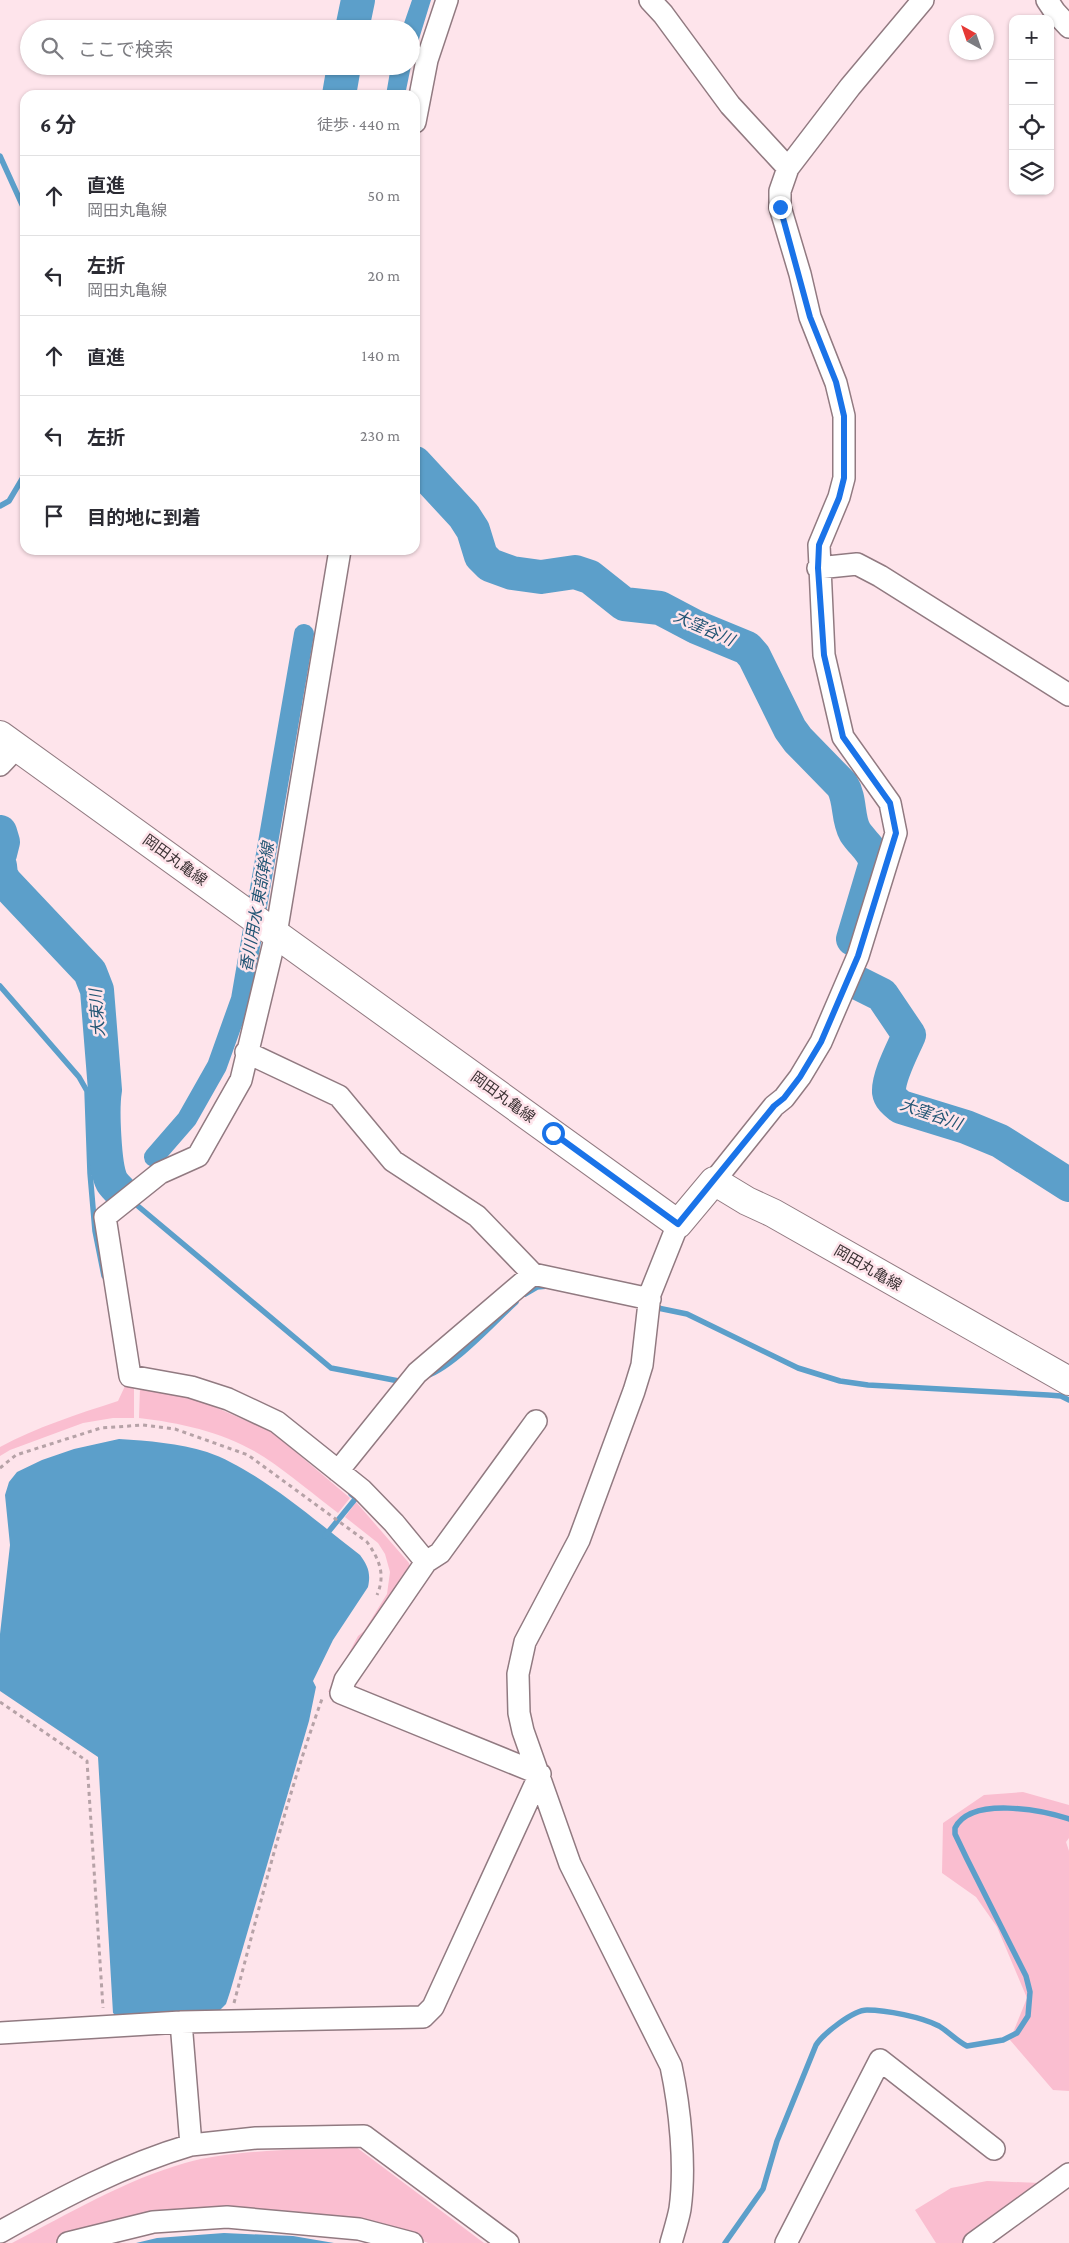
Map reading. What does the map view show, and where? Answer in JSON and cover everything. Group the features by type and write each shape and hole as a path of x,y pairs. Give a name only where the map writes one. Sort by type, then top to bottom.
{"main road":[{"name":"岡田丸亀線","path":"6,749 242,909 678,1224"},
{"name":"岡田丸亀線","path":"714,1181 1069,1381"},
{"path":"678,1224 714,1181"}],"street":[{"path":"420,94 426,60 446,0"},
{"path":"650,0 663,14 730,105 788,168"},
{"path":"714,1181 774,1106 784,1098 800,1077 821,1042 858,956 896,833 890,803 843,737 824,655 818,568 819,545 839,498 844,478 844,416 836,382 810,317 780,207 780,191 788,168 850,87 923,0"},
{"path":"1047,0 1054,12 1069,27"},
{"path":"339,555 241,1080 198,1156 160,1173 105,1217 130,1376 191,1387 228,1399 277,1422 362,1490 426,1562"},
{"path":"818,568 857,564 880,576 1069,695"},
{"path":"246,1052 339,1096 393,1161 477,1216 533,1274 649,1305"},
{"path":"671,2243 680,2209 682,2172 677,2096 671,2066 570,1864 540,1774 531,1758 521,1722 518,1674 525,1642 582,1531 634,1390 642,1365 649,1305 678,1224"},
{"path":"338,1472 413,1380 533,1274"},
{"path":"536,1421 440,1553 426,1562 345,1680 341,1693 540,1774"},
{"path":"0,2033 229,2020 423,2017 433,2007 540,1774"},
{"path":"182,2022 191,2145"},
{"path":"786,2243 880,2060 994,2148"},
{"path":"0,2232 98,2180 160,2154 191,2145 256,2138 364,2136 508,2243"},
{"path":"974,2243 1069,2174"},
{"path":"68,2243 153,2222 228,2217 359,2229 412,2243"}],"path":[{"path":"0,1468 16,1455 101,1428 143,1425 175,1429 248,1455 367,1542 378,1557 382,1577 375,1600"},
{"path":"229,2020 275,1851 309,1736 323,1697"},
{"path":"0,1702 87,1761 104,2026"}],"shaded area":[{"path":"125,1386 134,1388 134,1418 113,1418 83,1423 10,1450 0,1456 0,1447 28,1433 118,1401"},
{"path":"140,1387 199,1400 272,1432 350,1498 338,1513 293,1477 264,1457 235,1441 188,1426 139,1418"},
{"path":"356,1502 409,1563 411,1573 334,1689 328,1692 358,1636 364,1631 387,1594 390,1572 385,1554 378,1543 345,1517"},
{"path":"1023,1792 1069,1805 1069,1838 1066,1842 1069,1851 1069,2091 1053,2090 1010,2040 1027,1998 997,1927 976,1897 942,1873 943,1823 984,1795"},
{"path":"356,2147 484,2243 428,2243 386,2229 140,2220 55,2243 12,2243 119,2188 185,2163 248,2152"},
{"path":"987,2181 1041,2183 962,2243 936,2243 915,2210 951,2188"}],"water":[{"path":"412,0 431,0 420,36 420,20 405,20"},
{"path":"389,75 409,75 406,90 387,90"},
{"path":"119,1439 186,1446 226,1460 266,1483 360,1555 367,1566 369,1574 368,1587 333,1640 313,1681 316,1687 309,1721 230,1992 226,2004 218,2012 118,2017 113,2013 98,1757 0,1691 0,1634 10,1545 5,1495 9,1482 17,1472 42,1460 74,1449"},
{"path":"224,2233 293,2236 334,2243 136,2243 157,2238"}],"waterway":[{"name":"大窪谷川","path":"354,20 358,0"},
{"name":"大窪谷川","path":"340,90 342,75"},
{"path":"0,156 20,200"},
{"name":"大窪谷川","path":"420,468 464,516 473,530 481,556 490,565 512,573 541,577 575,572 590,577 624,604 660,608 696,627 747,648 754,656 790,729 798,740 842,785 847,796 851,821 855,832 872,853 876,862 853,939"},
{"path":"0,506 9,501 20,482"},
{"name":"香川用水 東部幹線","path":"154,1157 187,1119 217,1066 241,999 304,634"},
{"name":"大束川","path":"0,832 3,842 0,854"},
{"name":"大束川","path":"0,866 1,875 5,882 90,972 97,990 105,1090 105,1151 109,1174 112,1182 120,1191"},
{"path":"0,884 88,979 96,1026 99,1091 102,1107"},
{"name":"大窪谷川","path":"858,983 882,995 909,1035 896,1063 889,1086 889,1092 895,1102 901,1107 966,1127 1000,1141 1069,1185"},
{"path":"0,986 79,1077 87,1091 90,1173 95,1231 104,1276"},
{"path":"90,1173 109,1172"},
{"path":"120,1191 331,1368 404,1382"},
{"path":"525,1294 537,1287 548,1286"},
{"path":"423,1377 434,1373 459,1356 516,1302"},
{"path":"653,1307 687,1314 798,1368 840,1381 868,1385 1061,1396 1069,1400"},
{"path":"325,1536 356,1498 351,1494"},
{"path":"725,2243 763,2189 777,2141 816,2045 839,2023 861,2011 875,2010 894,2013 914,2017 939,2026 967,2046 1003,2040 1017,2033 1028,2016 1030,1992 1026,1976 955,1834 955,1828 963,1818 976,1812 991,1809 1025,1809 1069,1819"}],"route":[{"path":"553,1133 678,1224 774,1106 784,1098 800,1077 821,1042 858,956 896,833 895,820 890,803 843,737 824,655 818,568 819,545 839,498 844,478 844,416 836,382 810,317 800,274 780,207"}]}
